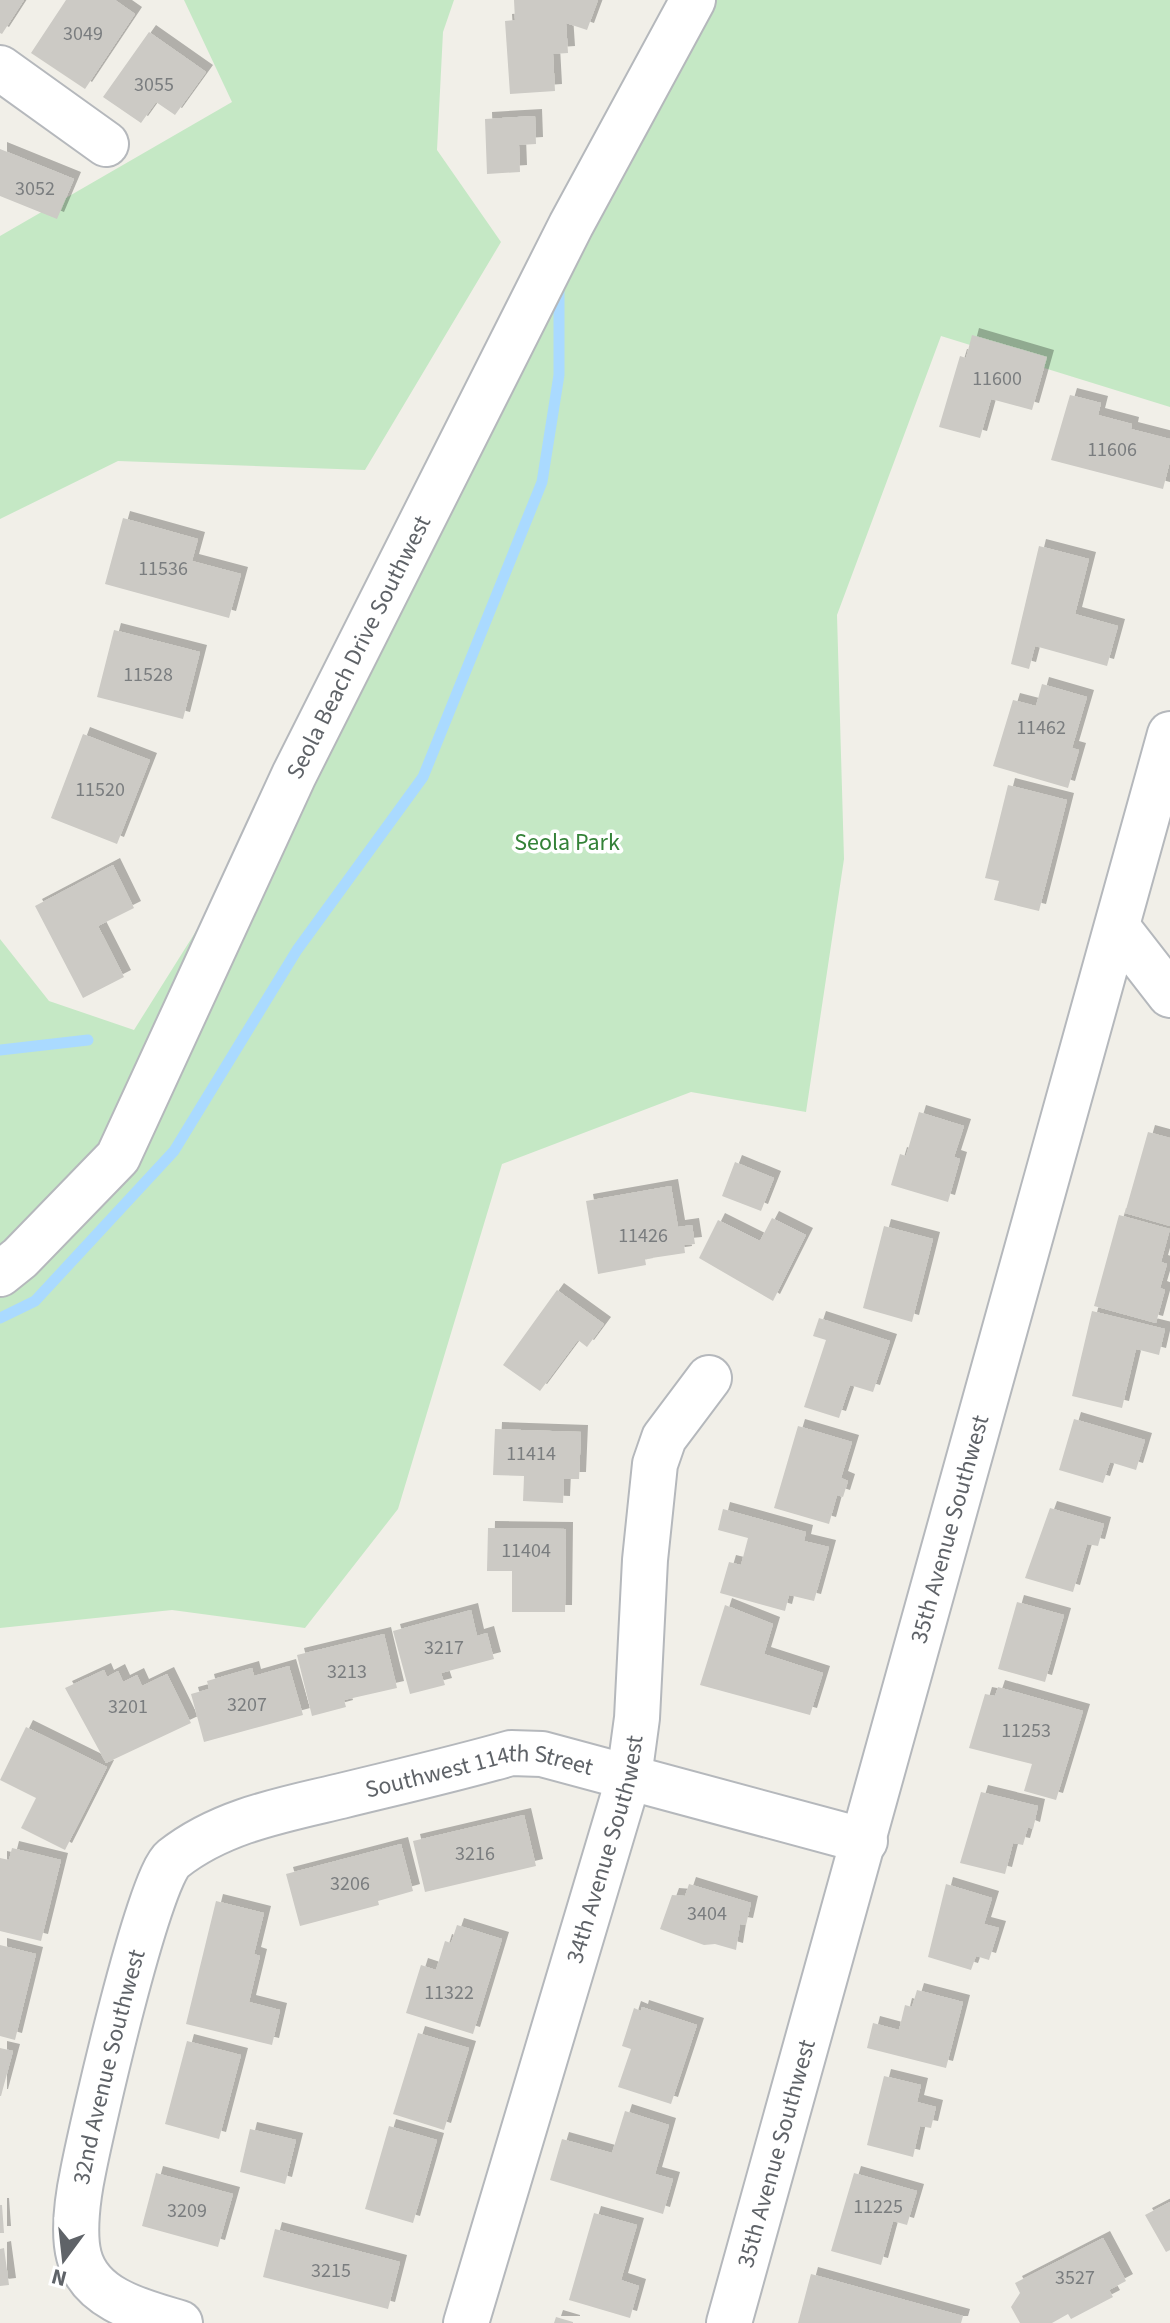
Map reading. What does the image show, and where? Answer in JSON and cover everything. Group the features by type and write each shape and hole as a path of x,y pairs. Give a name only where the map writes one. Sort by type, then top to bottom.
{"street":[{"name":"Seola Beach Drive Southwest","path":"0,1274 20,1258 118,1157 294,775 571,225 693,0"},
{"path":"0,68 106,144"},
{"name":"35th Avenue Southwest","path":"729,2323 1170,734"},
{"path":"1118,928 1170,995"},
{"name":"34th Avenue Southwest","path":"466,2323 629,1777 655,1464 664,1438 709,1378"},
{"name":"Southwest 114th Street","path":"158,1880 168,1863 215,1831 272,1813 511,1753 542,1754 865,1841"},
{"name":"32nd Avenue Southwest","path":"158,1880 148,1909 82,2174 79,2257 90,2280 108,2295 134,2309 180,2323"}],"green space":[{"path":"184,0 454,0 443,32 437,150 501,242 365,470 118,461 0,519 0,236 232,102"},
{"name":"Seola Park","path":"669,0 1170,0 1170,407 941,336 837,615 844,859 806,1112 691,1092 502,1164 398,1509 305,1628 172,1610 0,1628 0,939 49,1001 134,1030 294,775 585,151"}],"building":[{"path":"0,0 24,0 2,34 0,33"},
{"path":"66,0 115,0 135,14 85,89 31,53"},
{"path":"514,0 598,0 587,30 566,23 568,53 553,54 555,91 510,94 505,21 515,20"},
{"path":"149,32 206,72 175,115 156,102 141,123 103,97"},
{"path":"535,116 536,144 519,145 520,172 487,174 485,119"},
{"path":"0,149 74,179 57,219 0,196"},
{"path":"972,335 1047,357 1032,410 991,399 980,438 939,427 960,356 966,358"},
{"path":"1070,395 1101,403 1098,415 1132,424 1131,429 1170,439 1170,461 1163,489 1051,460"},
{"path":"123,518 198,539 192,561 241,574 229,618 105,584"},
{"path":"1039,546 1089,559 1075,614 1118,626 1107,666 1035,646 1029,669 1011,664"},
{"path":"114,630 200,652 183,719 97,697"},
{"path":"1042,684 1087,697 1072,748 1079,750 1068,788 993,766 1013,700 1036,706"},
{"path":"83,734 150,760 117,844 51,818"},
{"path":"1008,785 1067,800 1039,911 994,900 999,881 985,878"},
{"path":"113,865 134,908 98,926 124,977 83,998 35,906"},
{"path":"919,1112 964,1126 954,1157 960,1159 948,1202 891,1185 900,1154 906,1156"},
{"path":"1148,1132 1170,1138 1170,1226 1125,1213"},
{"path":"735,1162 774,1178 761,1211 722,1196"},
{"path":"671,1186 678,1227 692,1225 695,1244 684,1245 685,1253 645,1259 646,1265 598,1274 586,1201"},
{"path":"1119,1215 1170,1229 1161,1262 1167,1264 1160,1288 1165,1290 1156,1323 1094,1306"},
{"path":"772,1218 806,1235 773,1301 699,1258 718,1220 760,1241"},
{"path":"884,1226 933,1239 912,1322 863,1308"},
{"path":"557,1290 604,1324 587,1347 578,1340 540,1391 503,1365"},
{"path":"1092,1311 1165,1329 1159,1355 1136,1349 1122,1408 1072,1396"},
{"path":"819,1318 890,1341 873,1392 850,1385 839,1418 804,1407 826,1340 813,1336"},
{"path":"1074,1419 1145,1440 1136,1470 1110,1462 1103,1483 1059,1470"},
{"path":"798,1426 852,1442 841,1478 848,1481 843,1497 837,1495 829,1524 774,1508"},
{"path":"495,1429 581,1432 579,1479 564,1479 563,1503 523,1501 524,1476 493,1475"},
{"path":"1050,1508 1104,1524 1098,1546 1087,1544 1073,1592 1025,1578"},
{"path":"723,1509 806,1532 804,1541 829,1547 814,1601 789,1595 785,1611 720,1593 729,1562 741,1565 748,1538 718,1530"},
{"path":"488,1528 566,1529 565,1612 512,1612 512,1571 487,1571"},
{"path":"1017,1602 1064,1615 1045,1682 998,1669"},
{"path":"725,1605 773,1624 764,1654 823,1673 810,1715 700,1685"},
{"path":"471,1610 477,1636 487,1633 494,1659 441,1673 445,1685 410,1694 393,1631"},
{"path":"384,1634 397,1688 344,1700 346,1707 312,1716 297,1655"},
{"path":"289,1666 303,1715 204,1742 191,1694 209,1689 207,1681 252,1668 254,1676"},
{"path":"104,1670 107,1677 118,1671 123,1682 137,1675 142,1686 167,1674 191,1723 106,1763 65,1688"},
{"path":"998,1687 1083,1711 1056,1800 1024,1791 1032,1764 969,1748 985,1694 995,1696"},
{"path":"26,1727 107,1767 65,1850 21,1828 36,1798 0,1780"},
{"path":"981,1792 1038,1806 1033,1829 1028,1827 1023,1845 1013,1843 1005,1874 960,1863"},
{"path":"524,1815 536,1866 425,1892 413,1841"},
{"path":"401,1844 413,1891 378,1901 379,1905 300,1926 286,1874"},
{"path":"12,1848 61,1860 41,1941 0,1931 0,1858 9,1860"},
{"path":"689,1884 751,1903 746,1925 740,1924 736,1950 715,1944 704,1945 660,1929 672,1895 685,1896"},
{"path":"946,1884 992,1898 984,1924 999,1928 989,1960 976,1956 971,1970 928,1957"},
{"path":"216,1901 264,1913 254,1954 260,1956 249,2002 280,2010 272,2045 186,2024"},
{"path":"457,1925 502,1939 473,2034 406,2013 421,1965 436,1970 445,1941 451,1943"},
{"path":"0,1945 36,1954 15,2040 0,2036"},
{"path":"917,1990 963,2002 946,2068 867,2048 873,2023 899,2030 905,2005 912,2007"},
{"path":"642,2007 697,2025 671,2104 618,2087 631,2049 622,2046 634,2008 641,2011"},
{"path":"418,2033 469,2048 444,2130 393,2114"},
{"path":"187,2041 241,2055 219,2139 165,2124"},
{"path":"0,2048 13,2051 1,2096 0,2096"},
{"path":"884,2076 921,2085 917,2102 936,2107 931,2128 920,2126 913,2157 867,2145"},
{"path":"625,2111 669,2125 655,2174 673,2179 663,2214 550,2180 562,2139 612,2153"},
{"path":"389,2126 437,2140 413,2223 365,2209"},
{"path":"250,2129 296,2140 285,2184 240,2172"},
{"path":"156,2173 233,2194 218,2247 142,2226"},
{"path":"854,2173 917,2191 907,2225 893,2221 881,2265 831,2251"},
{"path":"1170,2202 1170,2250 1166,2252 1145,2215"},
{"path":"2,2205 4,2233 0,2233"},
{"path":"594,2213 637,2225 621,2280 639,2286 630,2318 569,2300"},
{"path":"275,2229 400,2262 388,2309 263,2277"},
{"path":"1103,2238 1126,2281 1109,2290 1113,2297 1071,2319 1068,2314 1052,2323 1020,2323 1011,2307 1020,2293 1015,2283"},
{"path":"4,2248 9,2285 0,2286 0,2249"},
{"path":"811,2274 963,2316 961,2323 798,2323"},
{"path":"556,2317 573,2322 573,2323 554,2323"}],"waterway":[{"path":"0,1318 35,1301 174,1151 297,950 423,777 542,482 559,375 559,283"},
{"path":"0,1050 88,1040"}]}
